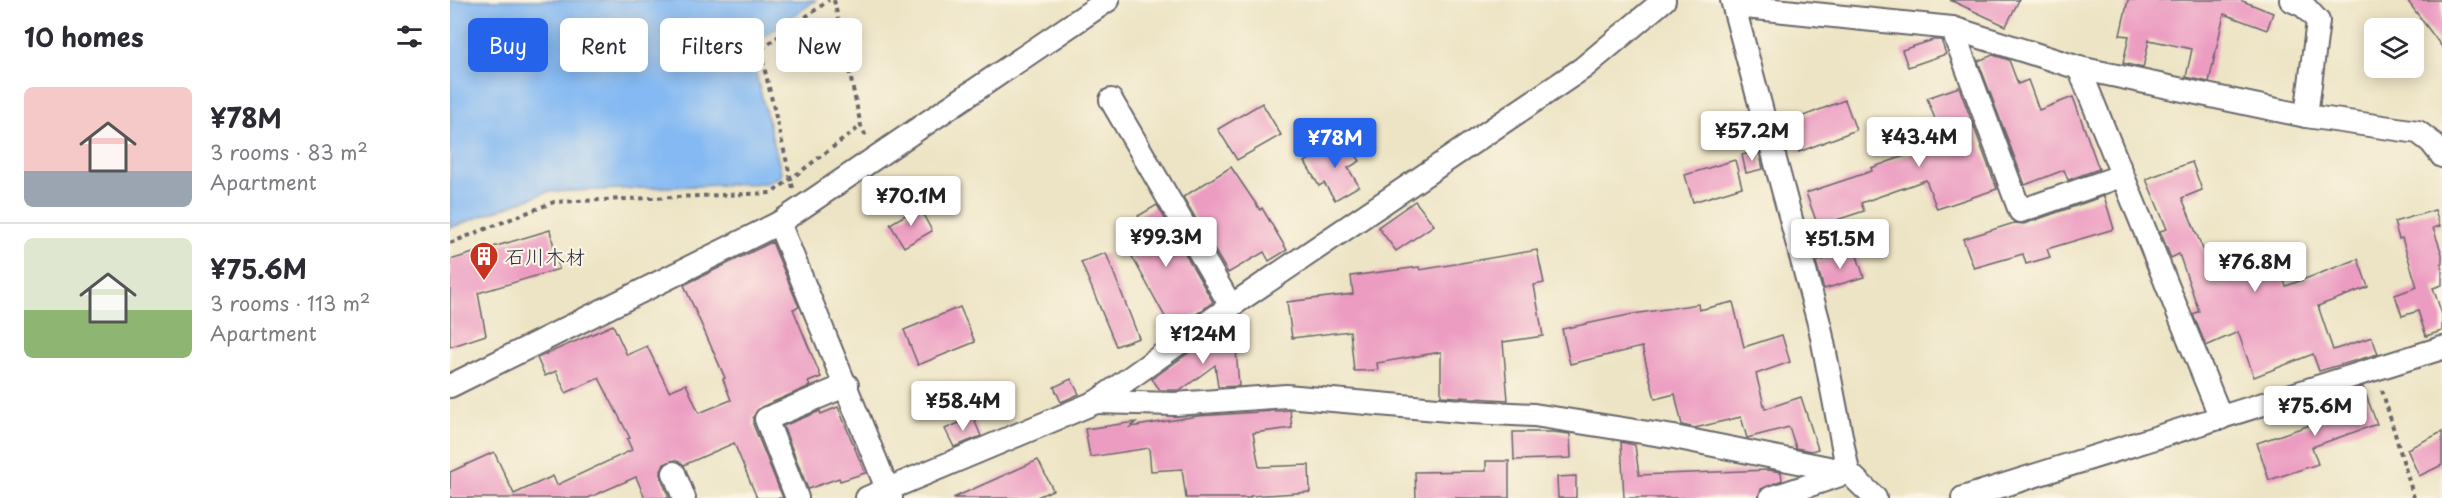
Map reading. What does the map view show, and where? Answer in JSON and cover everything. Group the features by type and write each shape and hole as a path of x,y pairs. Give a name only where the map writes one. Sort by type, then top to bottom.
{"street":[{"path":"450,386 788,217 1108,0"},
{"path":"788,217 847,385 882,495 1096,402 1230,306 1583,68 1664,0"},
{"path":"2291,0 2304,6 2318,21 2306,116"},
{"path":"1848,472 1820,327 1733,3 1952,28 2079,68 2306,116 2418,132 2431,142 2442,156"},
{"path":"1952,28 2020,211 2121,176"},
{"path":"2079,68 2221,418"},
{"path":"1111,100 1230,306"},
{"path":"1963,498 2442,348"},
{"path":"797,498 766,418 847,385"},
{"path":"1096,402 1175,404 1286,396 1534,415 1674,437 1848,472 1875,498"},
{"path":"1771,498 1848,472"},
{"path":"674,473 684,498"}],"path":[{"path":"788,217 791,178 760,50 829,0"},
{"path":"834,0 861,126 876,158"},
{"path":"450,243 555,202 772,193 861,126"},
{"path":"2376,369 2414,498"}],"water":[{"path":"450,0 816,0 790,18 776,18 776,28 764,36 764,18 660,18 660,72 755,72 782,175 767,183 547,192 450,228"}],"building":[{"path":"1950,0 2019,0 2006,26"},
{"path":"2128,0 2240,0 2273,13 2267,30 2224,14 2209,82 2186,77 2192,49 2149,40 2143,68 2123,63 2129,36 2120,35"},
{"path":"2407,0 2442,0 2442,47 2424,23 2424,18 2420,18"},
{"path":"1933,40 1941,40 1946,54 1908,67 1902,50"},
{"path":"1993,55 2009,60 2018,84 2028,80 2039,110 2073,97 2099,169 2068,180 2064,170 2025,185 1978,61"},
{"path":"1959,87 1997,189 1937,209 1926,180 1861,203 1864,211 1818,226 1806,193 1872,171 1871,168 1935,145 1932,138 1941,135 1927,98"},
{"path":"1845,100 1856,130 1799,152 1788,122"},
{"path":"1262,103 1281,135 1237,160 1218,129"},
{"path":"1345,138 1360,161 1348,168 1359,186 1335,200 1324,183 1319,186 1305,162"},
{"path":"1759,151 1763,169 1746,173 1742,155"},
{"path":"1735,160 1742,187 1693,202 1685,175"},
{"path":"2192,162 2202,190 2182,198 2213,274 2255,258 2260,272 2278,266 2286,286 2358,259 2368,287 2318,306 2333,350 2372,337 2378,354 2319,371 2313,354 2254,377 2238,332 2206,346 2193,314 2199,311 2179,254 2171,258 2160,231 2167,229 2146,179"},
{"path":"1231,167 1260,210 1262,208 1287,250 1269,261 1264,252 1228,273 1183,197"},
{"path":"2104,196 2114,229 2047,249 2050,257 2026,264 2023,254 1974,268 1963,239 2014,223 2024,224"},
{"path":"1415,201 1434,225 1396,251 1378,227"},
{"path":"1157,205 1213,302 1191,318 1170,326 1122,235 1143,225 1138,216"},
{"path":"919,207 932,231 904,247 890,224"},
{"path":"2435,210 2440,226 2433,228 2442,254 2442,285 2433,288 2442,314 2442,331 2426,336 2418,311 2402,316 2395,295 2417,287 2402,238 2399,239 2394,222"},
{"name":"石川木材","path":"550,230 559,269 478,293 486,335 450,347 450,260"},
{"path":"772,242 799,307 793,309 821,377 808,382 810,386 761,407 753,417 753,424 783,498 757,498 734,443 684,465 675,460 664,464 661,477 669,498 645,498 636,477 588,498 450,498 450,472 494,452 514,494 553,476 557,485 632,450 627,439 630,438 599,378 566,393 556,371 545,376 537,358 613,325 627,355 647,346 669,391 686,384 699,413 731,400 723,379 725,378 684,285"},
{"path":"1537,250 1544,283 1534,285 1543,336 1503,342 1508,400 1441,396 1441,352 1377,363 1378,370 1354,371 1350,331 1292,338 1287,302 1353,294 1351,276 1419,267 1420,270"},
{"path":"1855,250 1864,277 1824,289 1816,262"},
{"path":"1106,253 1139,338 1116,346 1081,262"},
{"path":"1733,302 1744,347 1782,335 1790,362 1756,374 1765,409 1801,397 1818,449 1811,451 1796,448 1789,427 1747,438 1741,417 1695,428 1682,425 1675,394 1655,399 1642,347 1570,364 1562,329 1633,314 1698,304 1699,310"},
{"path":"960,307 975,342 918,365 904,330"},
{"path":"1225,327 1236,349 1239,386 1218,387 1215,365 1181,390 1160,390 1152,379"},
{"path":"1071,379 1079,394 1061,402 1054,387"},
{"path":"2363,387 2377,424 2312,447 2318,464 2269,480 2257,443 2325,420 2323,415 2352,405 2347,392"},
{"path":"838,407 865,473 840,481 839,478 808,489 783,426 820,411 821,414"},
{"path":"1290,410 1292,428 1253,433 1259,467 1309,465 1310,492 1250,496 1250,498 1186,498 1182,469 1151,471 1149,448 1090,457 1085,429 1136,422 1130,427 1198,416"},
{"path":"973,417 981,436 954,447 945,429"},
{"path":"1513,432 1570,434 1571,458 1514,460"},
{"path":"2442,432 2442,465 2419,476 2407,449"},
{"path":"1621,442 1635,445 1639,475 1768,470 1781,472 1782,480 1761,489 1758,498 1624,498"},
{"path":"1038,460 1053,490 1035,498 953,498"},
{"path":"1486,461 1509,461 1509,498 1416,498 1415,472 1486,471"},
{"path":"1576,476 1576,498 1558,498 1557,477"}],"place":[{"name":"石川木材","path":"484,282"}]}
